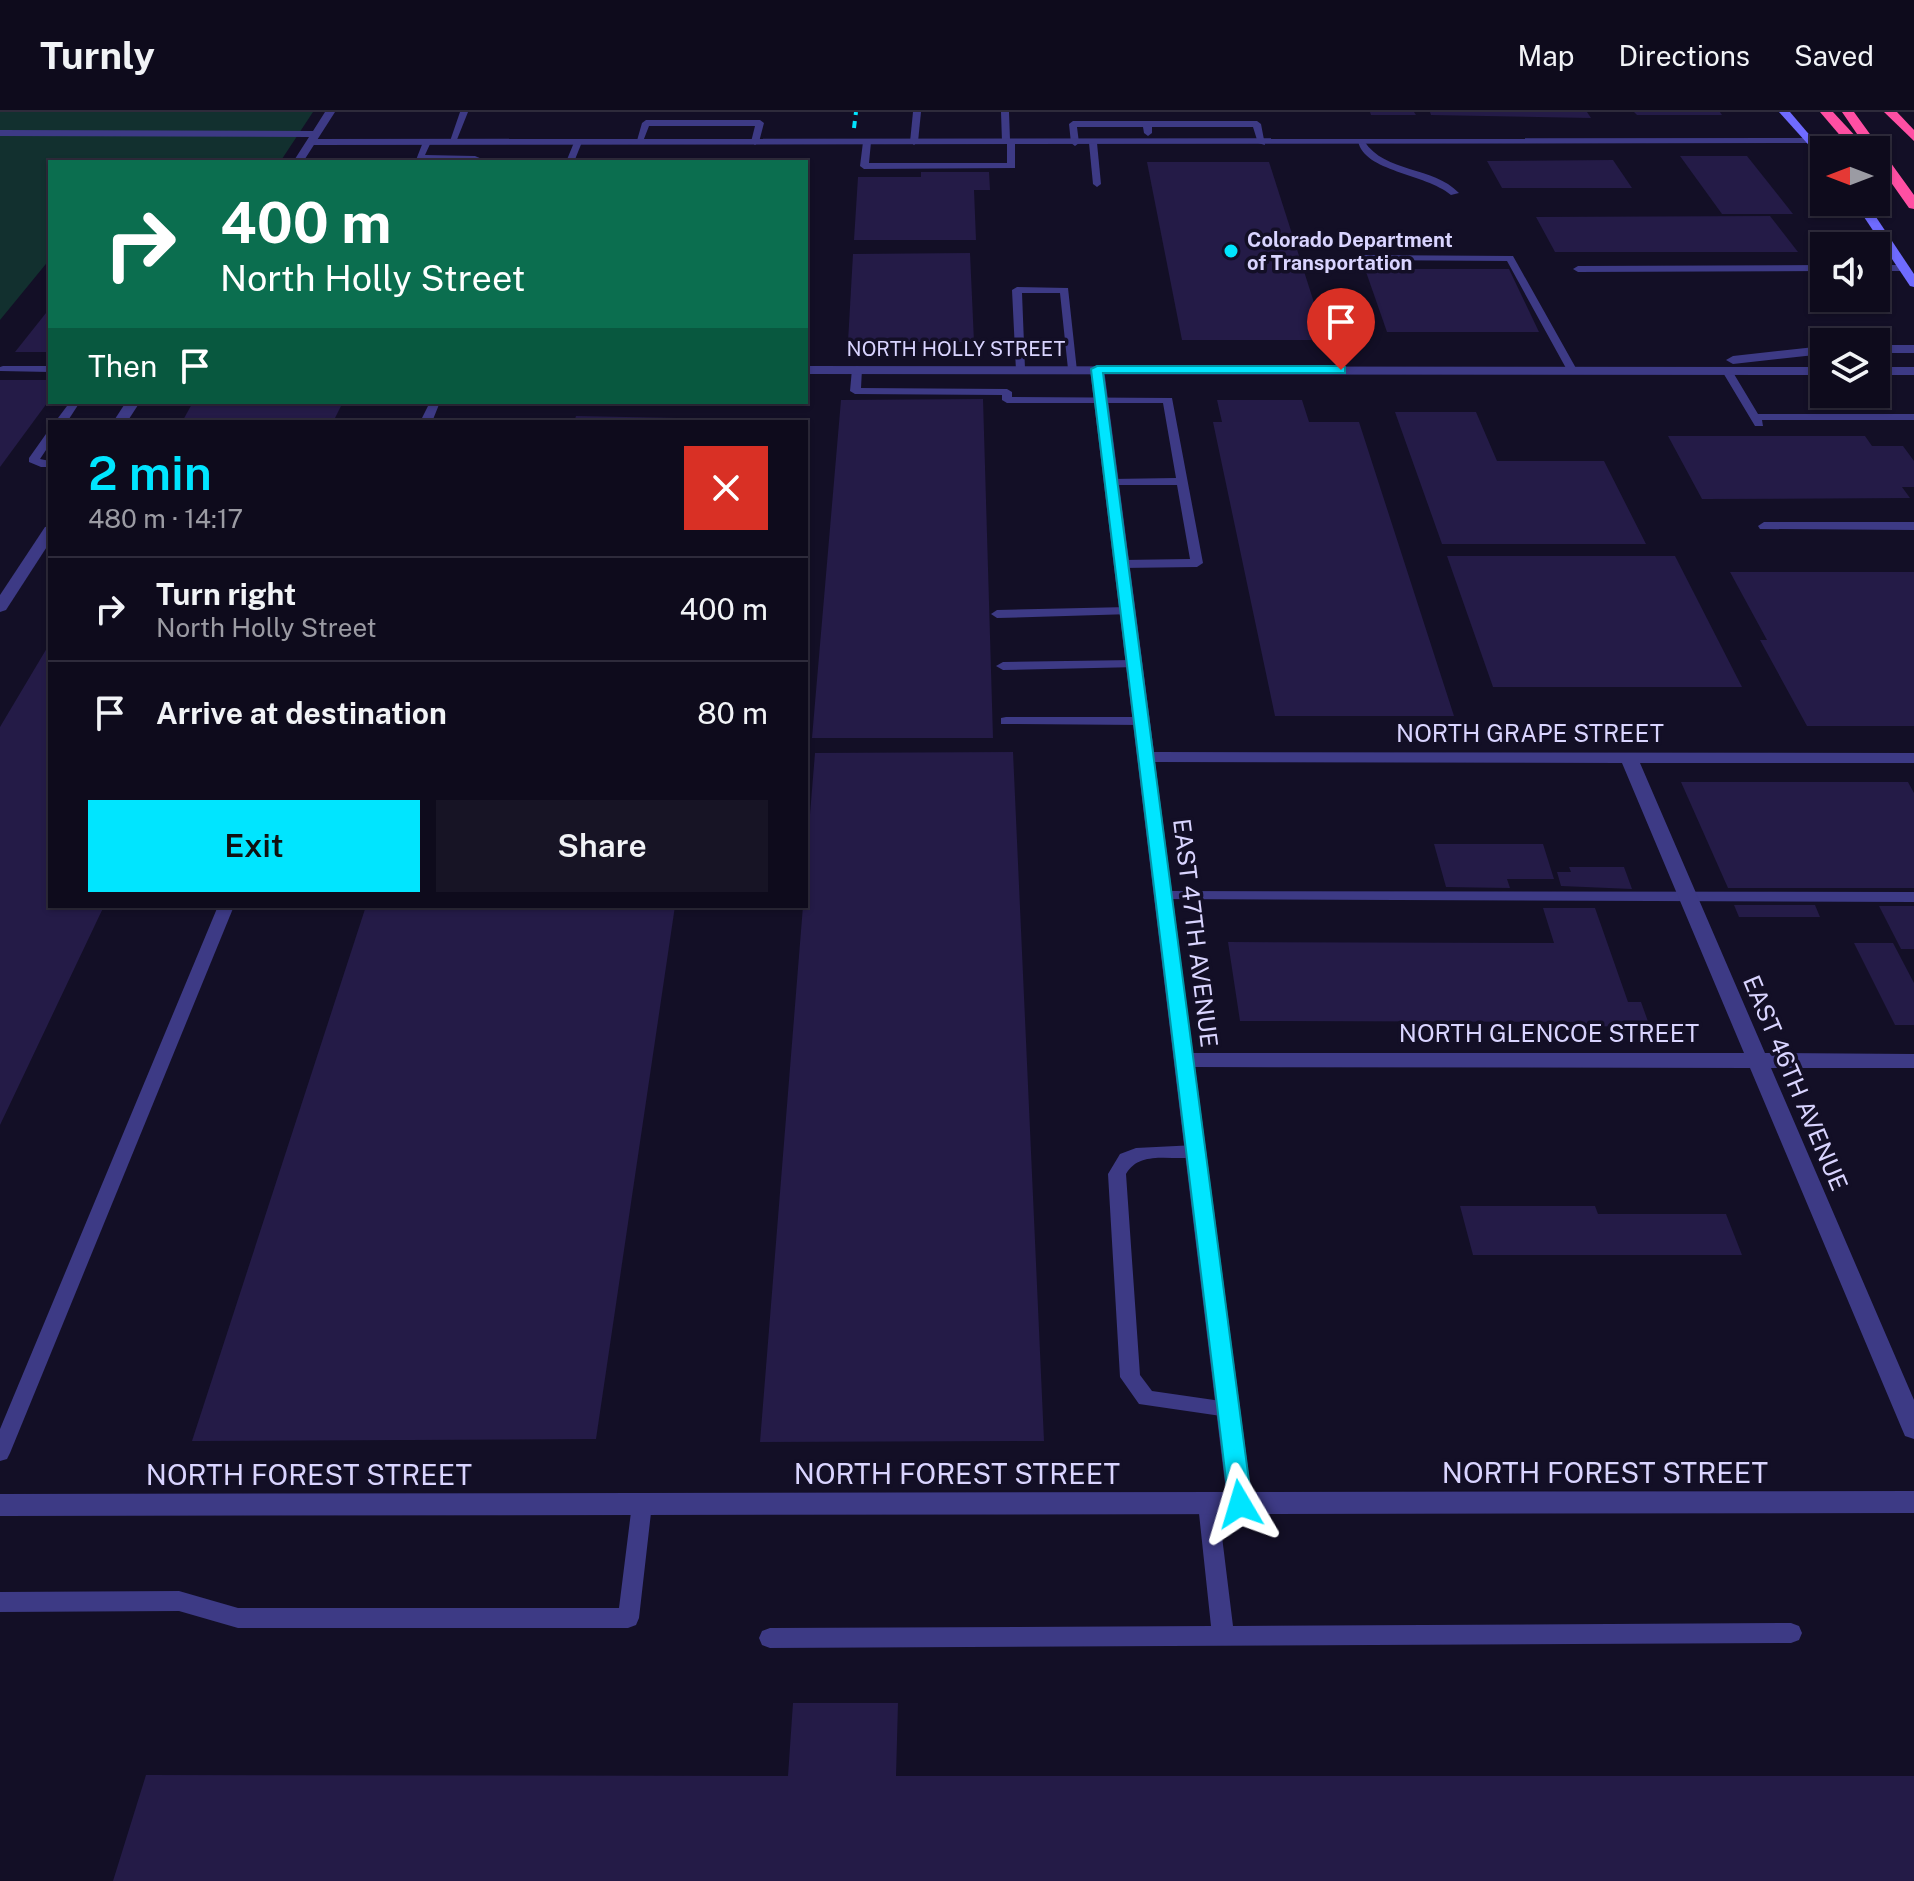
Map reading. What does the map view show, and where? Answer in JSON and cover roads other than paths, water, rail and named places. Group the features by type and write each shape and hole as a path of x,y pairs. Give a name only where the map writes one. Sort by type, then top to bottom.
{"highway":[{"path":"1826,112 1847,136"},
{"path":"1850,112 1914,181"},
{"path":"1850,112 1914,208"},
{"path":"1890,112 1914,137"},
{"path":"1890,182 1914,208"}],"main road":[{"path":"1784,112 1810,141"},
{"path":"1870,216 1914,283"}],"street":[{"path":"299,160 330,112"},
{"path":"0,133 427,142 1810,141"},
{"path":"1890,349 1914,349"},
{"name":"NORTH HOLLY STREET","path":"1634,370 1810,351"},
{"name":"EAST 47TH AVENUE","path":"1097,369 1240,1504"},
{"name":"NORTH HOLLY STREET","path":"808,370 1810,371"},
{"path":"1890,371 1914,371"},
{"path":"0,607 48,533"},
{"name":"NORTH GRAPE STREET","path":"1146,757 1914,758"},
{"name":"EAST 46TH AVENUE","path":"1629,758 1914,1429"},
{"name":"NORTH GLENCOE STREET","path":"1184,1060 1914,1061"},
{"name":"NORTH FOREST STREET","path":"0,1505 1914,1502"}],"lane":[{"path":"452,142 464,112"},
{"path":"914,142 917,112"},
{"path":"867,142 864,166 1012,166 1005,112"},
{"path":"639,142 646,123 760,123 755,142"},
{"path":"1075,143 1073,124 1257,124 1262,143"},
{"path":"1147,124 1149,143"},
{"path":"427,142 419,158 478,160"},
{"path":"571,160 578,142"},
{"path":"1093,143 1097,184"},
{"path":"1361,143 1364,153 1371,158 1439,181 1454,193"},
{"path":"1362,258 1510,258 1572,370"},
{"path":"1578,269 1810,268"},
{"path":"1890,268 1905,268"},
{"path":"1020,369 1017,290 1065,290 1073,369"},
{"path":"3,369 48,369"},
{"path":"857,369 855,391 1007,392 1007,400 1168,400 1197,563 1122,564"},
{"path":"1727,371 1758,421 1914,417"},
{"path":"48,439 33,460 48,464"},
{"path":"1111,482 1182,481"},
{"path":"1764,526 1914,526"},
{"path":"997,614 1128,611"},
{"path":"1003,666 1134,664"},
{"path":"1006,721 1142,721"},
{"path":"1164,896 1914,897"},
{"path":"0,1453 225,908"},
{"path":"1196,1151 1142,1153 1126,1159 1117,1174 1130,1377 1146,1398 1228,1409"},
{"path":"0,1602 179,1601 238,1618 628,1618 642,1504"},
{"path":"1208,1504 1223,1636"},
{"path":"770,1638 1791,1633"}],"railway":[{"path":"854,128 856,112"}],"place":[{"name":"Colorado Department of Transportation","path":"1231,251"}]}
